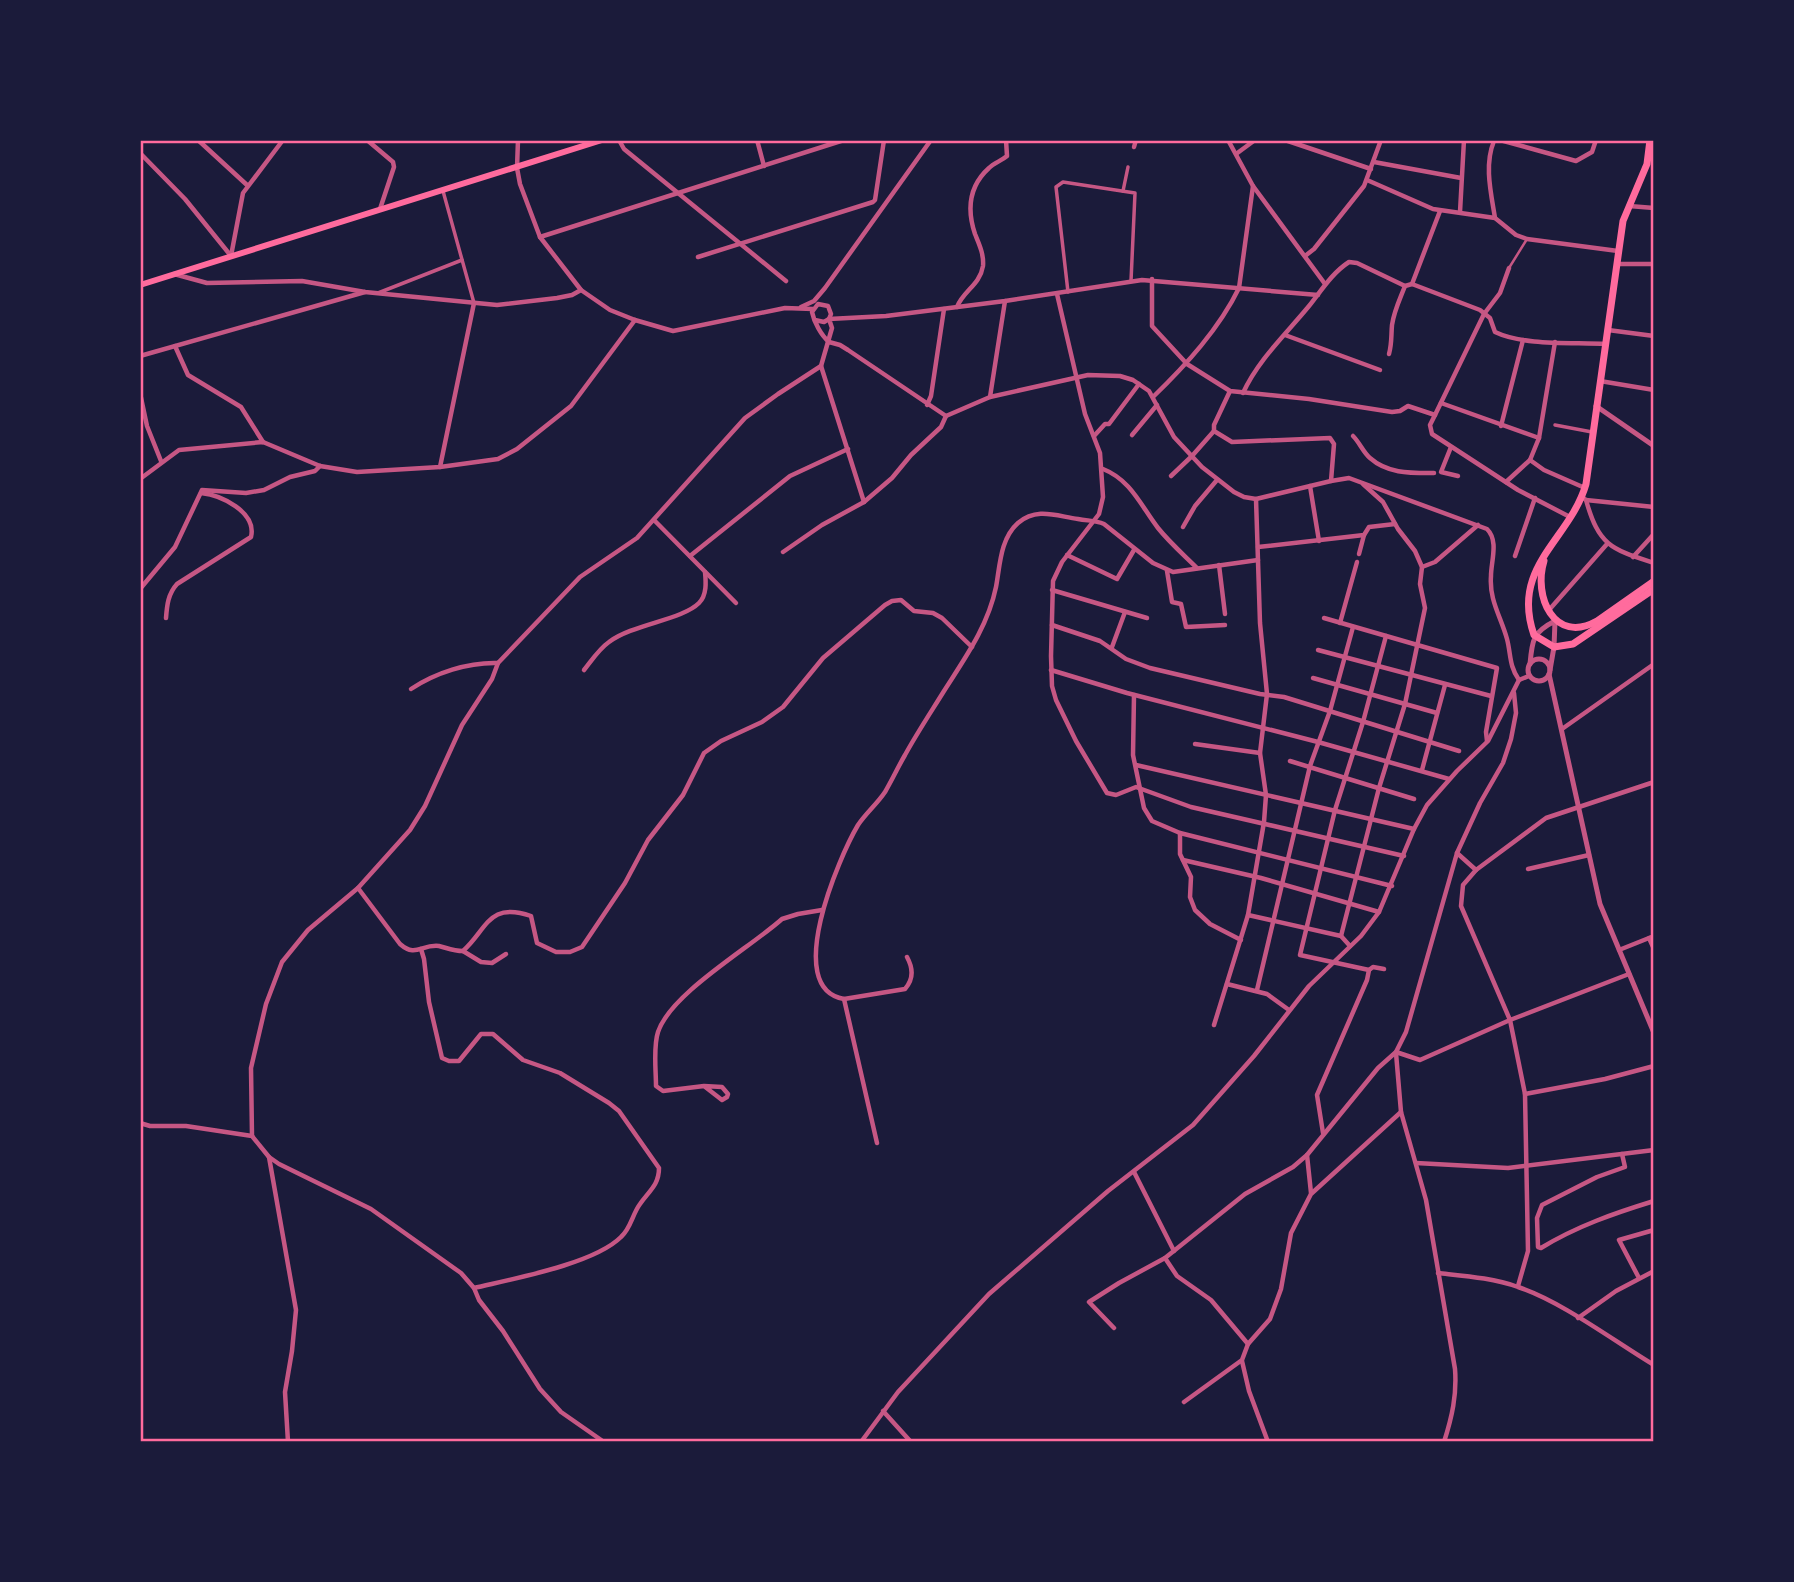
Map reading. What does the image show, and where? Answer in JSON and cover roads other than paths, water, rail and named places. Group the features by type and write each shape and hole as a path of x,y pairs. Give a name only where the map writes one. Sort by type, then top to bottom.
{"main road":[{"path":"140,285 602,140"},
{"path":"1650,140 1651,164 1628,206 1619,251 1584,498 1536,567 1532,580 1530,609 1534,635 1554,647 1565,647 1577,642 1654,589"},
{"path":"1547,551 1541,579 1548,611 1555,621 1574,628 1588,626 1654,582"}],"street":[{"path":"198,140 247,185"},
{"path":"232,256 240,200 247,185 283,140"},
{"path":"367,140 393,162 393,172 380,211"},
{"path":"518,140 517,168 520,184 540,237 581,290 610,310 673,331 780,309 813,309"},
{"path":"619,140 624,149 786,281"},
{"path":"757,140 764,166"},
{"path":"540,237 844,140"},
{"path":"698,257 873,202 884,140"},
{"path":"800,307 813,302 825,288 931,140"},
{"path":"957,307 977,282 982,268 982,251 971,220 970,201 975,184 987,169 1007,156 1006,140"},
{"path":"1134,147 1136,140"},
{"path":"1228,140 1253,186 1325,284"},
{"path":"1236,154 1255,140"},
{"path":"1285,140 1371,169"},
{"path":"1304,256 1314,249 1367,180 1381,140"},
{"path":"1460,212 1464,140"},
{"path":"1495,218 1489,166 1494,141 1499,140 1576,161 1592,152 1596,140"},
{"path":"140,153 185,199 232,256"},
{"path":"1374,162 1461,178"},
{"path":"1123,191 1128,167"},
{"path":"1367,180 1424,207 1495,218 1516,235 1527,239 1619,251"},
{"path":"1068,292 1056,187 1063,182 1135,193 1130,281"},
{"path":"1153,397 1187,364 1233,301 1239,288 1253,186"},
{"path":"440,467 474,303 443,191"},
{"path":"1628,206 1654,208"},
{"path":"1412,284 1440,211"},
{"path":"376,293 463,260"},
{"path":"1243,393 1256,370 1325,284 1349,262 1357,263 1405,286 1412,284 1484,314 1490,318 1496,332 1523,340 1606,344"},
{"path":"1618,264 1654,264"},
{"path":"1509,268 1500,293 1484,314 1430,425 1432,434 1506,482 1570,517"},
{"path":"173,274 207,283 302,282 365,292 497,305 557,298 581,290"},
{"path":"1152,279 1152,326 1187,364 1230,391 1309,399 1392,412 1408,406 1435,415"},
{"path":"816,320 821,322 829,319 944,309 1152,279 1318,295"},
{"path":"1389,354 1393,342 1391,328 1394,312 1405,286"},
{"path":"825,288 825,304 840,320"},
{"path":"140,356 365,292"},
{"path":"1057,294 1102,469 1103,497 1095,520 1055,575 1052,590 1052,670 1056,700 1076,741 1107,793 1116,795 1133,787 1142,788 1191,807 1404,856"},
{"path":"990,397 1005,301"},
{"path":"813,309 818,304 825,304"},
{"path":"813,309 829,342 848,350 946,416"},
{"path":"927,405 931,396 944,309"},
{"path":"831,311 829,319 832,328 821,366 864,502"},
{"path":"140,479 178,450 263,442 320,466 357,472 488,462 517,449 572,406 635,320"},
{"path":"832,328 840,320"},
{"path":"1608,330 1654,336"},
{"path":"1285,335 1380,370"},
{"path":"1501,426 1523,340"},
{"path":"1506,482 1530,460 1539,438 1555,342"},
{"path":"176,346 188,375 241,407 263,442"},
{"path":"604,1442 561,1412 540,1389 503,1331 479,1300 474,1288 449,1264 371,1209 328,1190 269,1157 253,1136 251,1068 266,1004 277,972 288,953 308,930 358,888 402,841 429,799 453,742 492,679 498,663 565,590 626,547 654,520 746,418 771,398 821,366"},
{"path":"783,552 822,524 864,502 892,478 940,427 946,416 990,397 1078,377 1113,374 1139,384 1153,397 1174,437 1217,480 1244,497 1256,499 1349,478 1491,532 1492,600 1506,635 1509,661 1519,680"},
{"path":"1600,381 1654,390"},
{"path":"1094,436 1105,424 1109,424 1139,384"},
{"path":"1171,476 1213,431 1230,391"},
{"path":"140,393 147,426 161,461"},
{"path":"1441,403 1539,438"},
{"path":"1132,436 1157,405"},
{"path":"1596,406 1654,446"},
{"path":"1555,425 1592,432"},
{"path":"1213,431 1232,442 1334,440 1331,481"},
{"path":"1353,436 1369,458 1391,469 1406,473 1434,472"},
{"path":"1451,447 1441,472 1458,476"},
{"path":"690,556 790,475 848,449"},
{"path":"1530,460 1544,470 1584,488"},
{"path":"140,589 175,547 205,489 246,493 264,490 290,477 315,471 320,466"},
{"path":"1102,469 1114,473 1128,485 1169,541 1198,568"},
{"path":"1183,527 1195,506 1217,480"},
{"path":"1341,936 1387,760 1405,704 1425,608 1420,584 1422,567 1415,551 1395,524 1384,502 1360,481"},
{"path":"1310,486 1319,541"},
{"path":"166,618 167,603 177,584 251,537 253,530 241,511 216,494 201,493"},
{"path":"1515,556 1535,498"},
{"path":"1654,507 1584,498 1595,527 1607,544 1654,564"},
{"path":"1214,1025 1248,915 1264,822 1266,794 1260,753 1267,694 1260,624 1256,499"},
{"path":"906,957 912,973 910,984 905,989 844,999 835,998 825,991 818,978 822,911 829,888 857,827 884,794 916,736 972,647 989,612 1001,558 1012,529 1020,521 1039,513 1095,520 1104,524 1134,550 1173,572 1258,560"},
{"path":"654,520 736,603"},
{"path":"1359,554 1369,527 1395,524"},
{"path":"1422,567 1435,562 1478,525"},
{"path":"1633,557 1653,535"},
{"path":"1258,547 1364,536"},
{"path":"1548,611 1607,544"},
{"path":"1067,555 1117,579 1134,550"},
{"path":"1340,623 1357,562"},
{"path":"1219,565 1225,614"},
{"path":"1167,571 1172,602 1181,604 1186,627 1225,625"},
{"path":"584,670 609,642 632,629 687,611 701,602 706,587 705,572"},
{"path":"1052,590 1147,618"},
{"path":"463,951 489,918 507,913 531,916 537,943 547,949 570,952 582,947 625,883 648,840 683,795 704,754 729,736 774,714 790,699 823,658 892,601 901,600 914,611 933,613 942,618 972,647"},
{"path":"1125,612 1112,651 1126,659 1150,668 1283,697 1459,751"},
{"path":"1324,618 1497,668 1485,736 1488,741"},
{"path":"1529,676 1527,671 1534,635 1555,621 1549,672 1540,681"},
{"path":"1052,625 1112,647"},
{"path":"1257,990 1310,766 1330,711 1353,627"},
{"path":"1384,969 1373,967 1369,970 1300,955 1335,810 1363,722 1386,636"},
{"path":"1318,650 1491,696"},
{"path":"1530,664 1536,659 1548,664 1600,904 1654,1032"},
{"path":"411,689 444,672 485,663 498,663"},
{"path":"1562,729 1654,664"},
{"path":"1052,670 1134,695 1387,760 1449,779"},
{"path":"861,1442 883,1411 989,1294 1101,1197 1193,1125 1254,1056 1289,1010 1380,912 1414,829 1427,805 1488,741 1519,680 1529,676 1548,684 1552,689"},
{"path":"1312,678 1437,713"},
{"path":"1422,770 1445,685"},
{"path":"1114,1328 1089,1302 1165,1258 1245,1194 1293,1167 1307,1155 1378,1068 1396,1052 1406,1032 1423,979 1457,853 1480,803 1503,764 1516,713 1514,693"},
{"path":"1134,695 1133,738 1136,765 1144,808 1152,821 1180,832 1392,886"},
{"path":"1195,744 1260,753"},
{"path":"1290,761 1414,799"},
{"path":"1136,765 1414,829"},
{"path":"1518,1286 1528,1251 1525,1094 1510,1020 1461,906 1463,885 1476,870 1546,818 1654,782"},
{"path":"1180,832 1180,853 1191,877 1190,897 1195,909 1210,924 1241,940"},
{"path":"1457,853 1476,870"},
{"path":"1528,869 1589,855"},
{"path":"1183,860 1256,876 1380,912"},
{"path":"358,888 407,950 440,946 463,951 481,962 492,963 506,954"},
{"path":"704,1086 722,1100 727,1097 728,1094 722,1087 704,1086 663,1091 656,1086 657,1036 663,1023 689,993 782,919 822,911"},
{"path":"1248,915 1341,936 1350,946"},
{"path":"1619,950 1652,937 1654,949"},
{"path":"421,949 442,1058 459,1061 481,1034 493,1034 523,1060 560,1073 619,1111 659,1168 657,1184 638,1206 627,1230 609,1246 568,1264 474,1288"},
{"path":"1323,1134 1317,1095 1369,970"},
{"path":"1396,1052 1420,1060 1510,1020 1629,974"},
{"path":"1227,984 1268,994 1289,1010"},
{"path":"844,999 877,1143"},
{"path":"1396,1052 1401,1112 1431,1223 1455,1369 1456,1387 1452,1416 1444,1442"},
{"path":"1525,1094 1605,1079 1654,1066"},
{"path":"1268,1442 1249,1391 1242,1360 1248,1344 1270,1319 1277,1305 1291,1233 1311,1194 1401,1112"},
{"path":"140,1123 150,1126 186,1126 253,1136"},
{"path":"1416,1163 1483,1167 1527,1166 1654,1150"},
{"path":"1622,1154 1625,1167 1597,1177 1542,1205 1537,1218 1538,1247 1541,1248 1587,1223 1654,1201"},
{"path":"1307,1155 1311,1194"},
{"path":"269,1157 296,1310 285,1392 288,1442"},
{"path":"1134,1172 1174,1251"},
{"path":"1639,1278 1619,1240 1654,1230"},
{"path":"1165,1258 1177,1276 1211,1300 1248,1344"},
{"path":"1578,1318 1595,1303 1654,1271"},
{"path":"1438,1273 1518,1286 1578,1318 1654,1366"},
{"path":"1184,1402 1242,1360"},
{"path":"883,1411 911,1442"}],"lane":[{"path":"1509,268 1527,239"}]}
